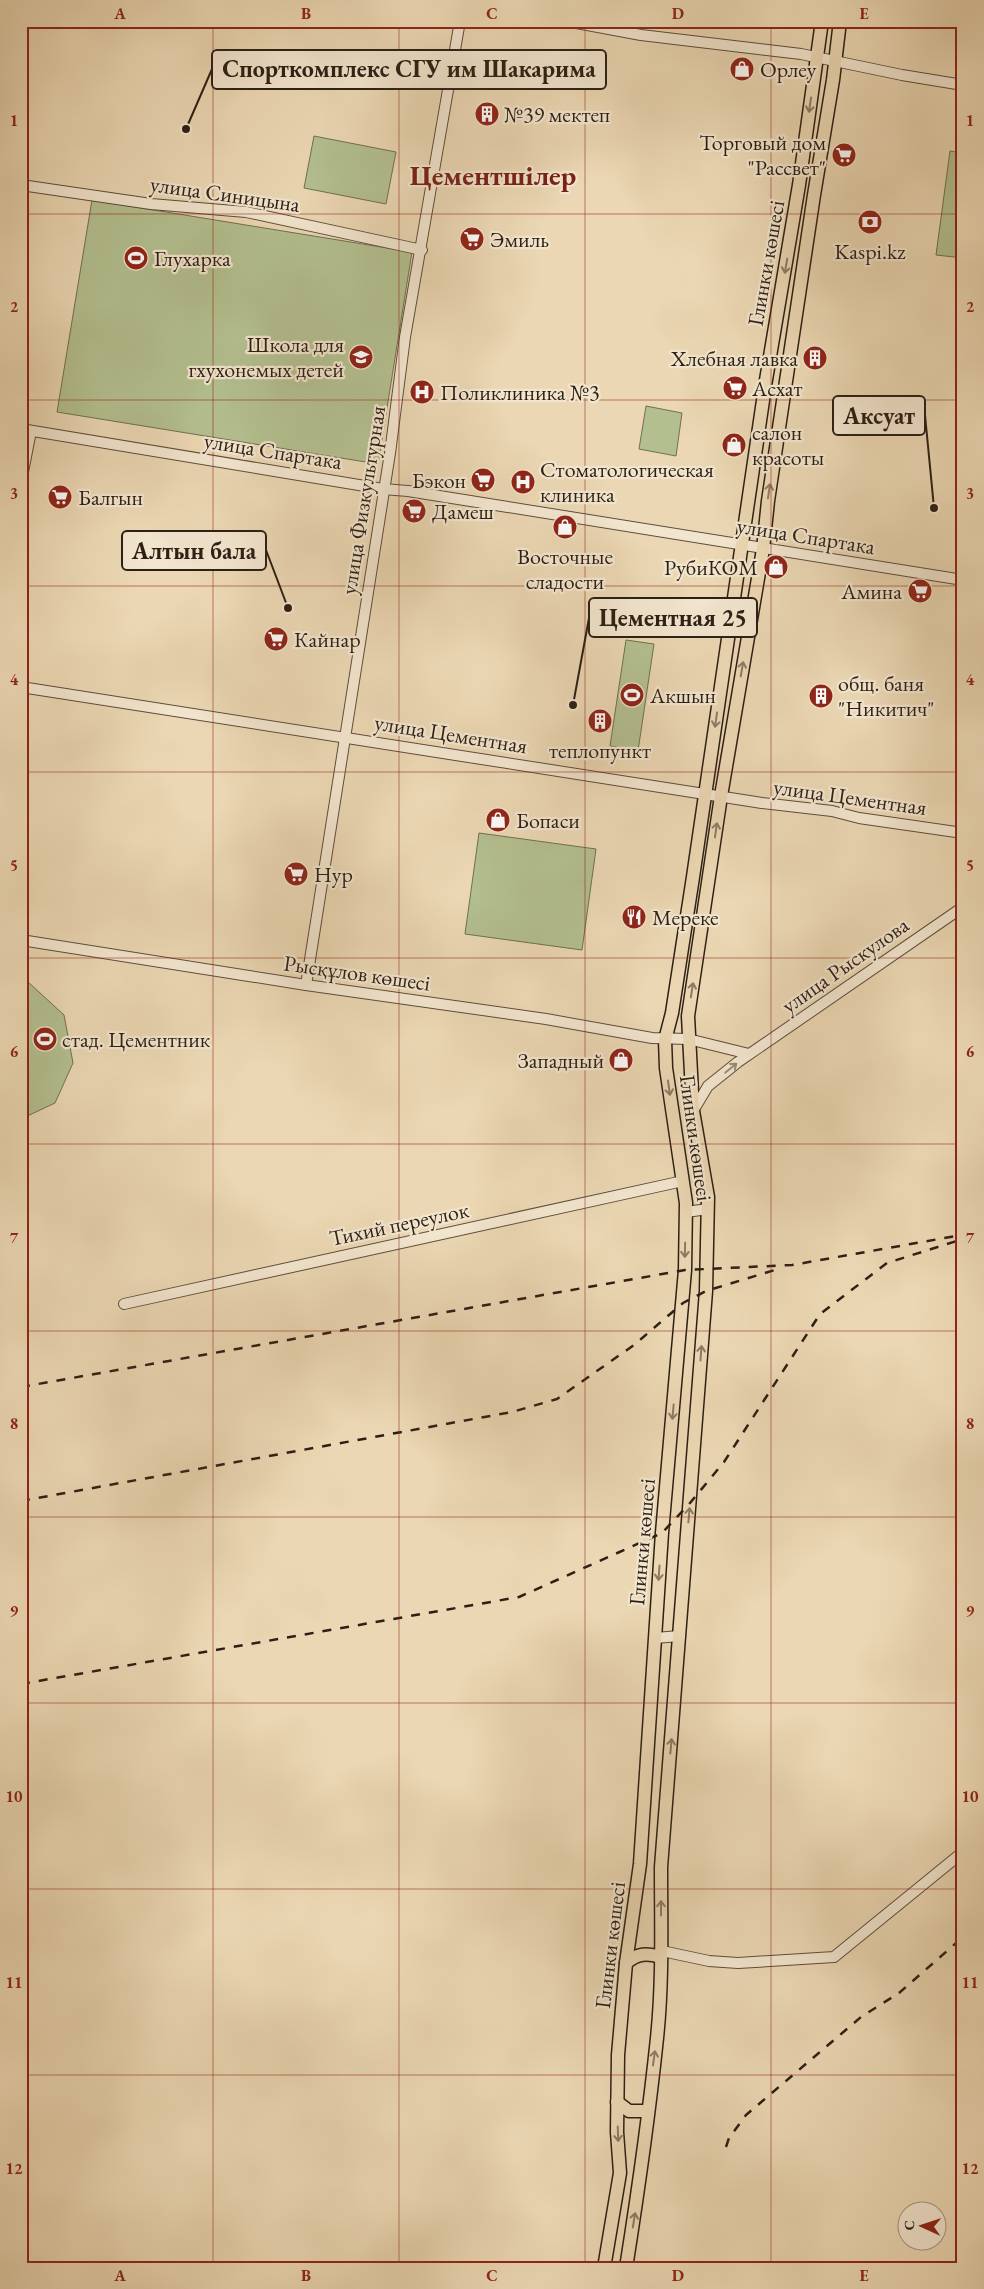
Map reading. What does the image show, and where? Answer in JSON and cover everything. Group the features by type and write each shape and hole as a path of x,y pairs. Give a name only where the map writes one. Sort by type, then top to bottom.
{"main road":[{"name":"Глинки көшесі","path":"604,2268 620,2172 617,2102 618,2055 626,1963 640,1864 654,1638 685,1270 686,1212 666,1068 664,1040 672,1013 706,794 766,380 799,185 822,21"},
{"name":"Глинки көшесі","path":"626,2268 640,2181 657,2038 662,1954 661,1867 706,1291 708,1197 693,1111 688,1016 721,796 763,549 781,414 840,21"},
{"path":"626,1963 633,1957 642,1954 662,1954"},
{"path":"617,2102 629,2111 647,2111"}],"street":[{"name":"улица Физкультурная","path":"306,985 346,736 405,338 422,250 460,21"},
{"path":"566,21 641,35 816,56 835,62 963,84"},
{"name":"улица Синицына","path":"21,185 151,204 246,212 422,250"},
{"path":"21,482 26,430"},
{"name":"улица Спартака","path":"26,430 383,489 963,580"},
{"name":"улица Цементная","path":"21,686 762,803 832,811 859,818 963,833"},
{"name":"улица Рыскулова","path":"693,1111 708,1086 749,1054 963,907"},
{"name":"Рысқұлов көшесі","path":"21,940 306,985 536,1018 664,1040 688,1039"},
{"path":"688,1039 749,1054"},
{"name":"Тихий переулок","path":"124,1304 683,1181"},
{"path":"686,1212 708,1209"},
{"path":"654,1638 680,1636"},
{"path":"662,1954 709,1962 834,1957 963,1852"}],"green space":[{"path":"314,136 396,152 386,204 304,188"},
{"path":"950,151 963,153 963,258 936,255"},
{"path":"92,200 412,252 378,464 57,412"},
{"path":"646,406 682,413 676,456 639,449"},
{"name":"Акшын","path":"626,640 654,644 638,751 610,746"},
{"path":"479,833 596,849 582,950 465,934"},
{"name":"стад. Цементник","path":"21,981 28,982 64,1015 73,1063 55,1103 21,1119"}],"railway":[{"path":"21,1387 685,1270 792,1265 956,1236"},
{"path":"21,1684 519,1597 662,1533 724,1462 820,1314 887,1263 963,1239"},
{"path":"21,1501 512,1412 557,1399 634,1345 683,1303 706,1291 778,1269"},
{"path":"726,2147 729,2138 746,2115 861,2017 899,1993 963,1937"}],"place":[{"name":"Орлеу","path":"742,69"},
{"name":"№39 мектеп","path":"487,114"},
{"name":"Спорткомплекс СГУ им Шакарима","path":"186,129"},
{"name":"Торговый дом \"Рассвет\"","path":"844,155"},
{"name":"Kaspi.kz","path":"870,222"},
{"name":"Эмиль","path":"472,239"},
{"name":"Глухарка","path":"136,258"},
{"name":"Школа для гхухонемых детей","path":"361,357"},
{"name":"Хлебная лавка","path":"815,358"},
{"name":"Асхат","path":"735,388"},
{"name":"Поликлиника №3","path":"422,392"},
{"name":"салон красоты","path":"734,445"},
{"name":"Бэкон","path":"483,480"},
{"name":"Стоматологическая клиника","path":"523,482"},
{"name":"Балгын","path":"60,497"},
{"name":"Аксуат","path":"934,508"},
{"name":"Дамеш","path":"414,511"},
{"name":"Восточные сладости","path":"565,527"},
{"name":"РубиКОМ","path":"776,567"},
{"name":"Амина","path":"920,591"},
{"name":"Алтын бала","path":"288,608"},
{"name":"Кайнар","path":"276,639"},
{"name":"Акшын","path":"632,695"},
{"name":"общ. баня \"Никитич\"","path":"821,696"},
{"name":"Цементная 25","path":"573,705"},
{"name":"теплопункт","path":"600,721"},
{"name":"Бопаси","path":"498,820"},
{"name":"Нур","path":"296,874"},
{"name":"Мереке","path":"634,917"},
{"name":"стад. Цементник","path":"45,1039"},
{"name":"Западный","path":"621,1060"}],"district":[{"name":"Цементшілер","path":"493,175"}]}
